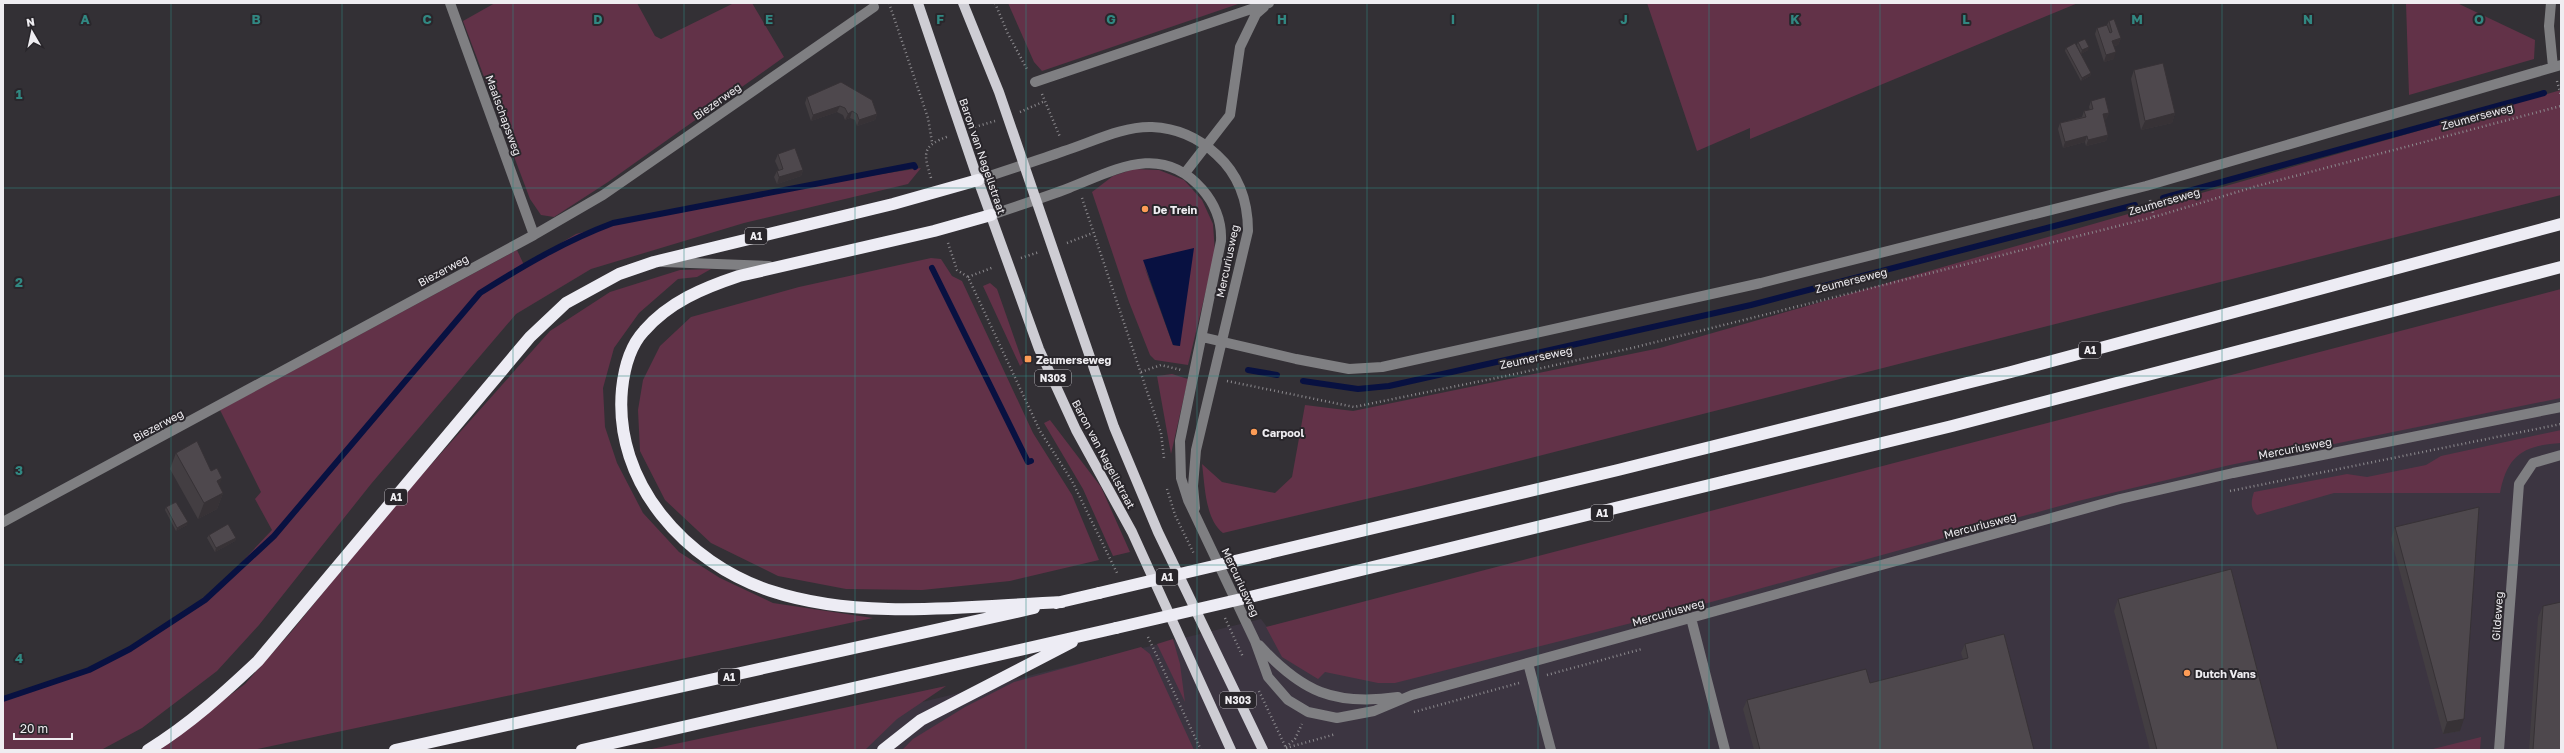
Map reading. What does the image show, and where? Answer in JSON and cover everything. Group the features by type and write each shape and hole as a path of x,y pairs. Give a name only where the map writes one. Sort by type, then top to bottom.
{"highway":[{"name":"A1","path":"148,750 194,718 258,661 530,337 566,303 618,274 654,262 934,193 978,180"},
{"name":"A1","path":"991,215 944,228 773,267 711,286 667,308 642,332 631,352 624,376 620,407 624,439 633,468 646,494 661,515 696,552 721,568 753,584 799,599 871,608 1062,602"},
{"name":"A1","path":"395,750 1062,602 1618,470 2010,372 2561,224"},
{"name":"A1","path":"582,750 1250,597 1952,426 2561,267"},
{"name":"A1","path":"883,750 921,720 1085,635"}],"main road":[{"name":"Baron van Nagellstraat","path":"918,3 978,180 1039,349 1076,430 1132,532 1231,750"},
{"name":"Baron van Nagellstraat","path":"963,3 1008,116 1023,164 1120,441 1158,532 1263,750"}],"street":[{"name":"Maalschapsweg","path":"450,3 534,235"},
{"path":"1035,82 1269,3"},
{"path":"1185,173 1230,115 1240,47 1256,14 1269,3"},
{"name":"Zeumerseweg","path":"1202,337 1349,369 1382,367 1761,283 2146,186 2557,66 2550,26 2551,3"},
{"name":"Biezerweg","path":"3,522 534,235 603,195 874,6"},
{"name":"Mercuriusweg","path":"978,180 1118,133 1151,127 1174,130 1190,136 1206,146 1226,163 1238,180 1248,214 1248,231 1212,378 1194,467 1192,486 1196,512"},
{"name":"Mercuriusweg","path":"991,215 1130,165 1158,163 1185,173 1207,195 1218,216 1221,241 1183,423 1179,456 1183,488 1196,512 1255,641 1268,677 1288,700 1308,712 1337,718 1374,711 1412,695"},
{"name":"A1","path":"654,262 773,267"},
{"name":"Mercuriusweg","path":"1255,641 1279,668 1300,683 1325,694 1340,699 1372,701 1412,695 2181,484 2561,407"},
{"name":"Gildeweg","path":"2499,750 2519,484 2533,463 2561,455"},
{"path":"1690,618 1725,750"},
{"path":"1528,663 1551,750"}],"path":[{"path":"889,3 928,118 932,142 925,156 934,193"},
{"path":"995,3 1019,57 1035,82"},
{"path":"932,142 1008,116 1045,101"},
{"name":"Zeumerseweg","path":"1212,378 1354,407 1632,348 2154,217 2258,186 2561,106"},
{"path":"944,228 957,270 968,276 1040,430 1072,481 1118,574"},
{"path":"968,276 1093,233 1141,372 1161,365 1194,373"},
{"path":"2238,489 2561,424"},
{"path":"1144,630 1201,750"}],"shaded area":[{"path":"495,3 637,3 655,36 661,39 734,3 752,3 784,57 608,182 554,217 541,215 530,199 463,21"},
{"path":"1008,3 1241,3 1042,71 1034,62"},
{"path":"1647,3 2078,3 1750,139 1750,128 1697,151"},
{"path":"2406,3 2457,3 2535,40 2534,59 2409,95"},
{"path":"2561,90 2561,195 1421,486 1223,533 1217,527 1209,511 1202,464 1222,482 1275,493 1292,477 1305,405 1353,411 1660,348"},
{"path":"921,168 908,184 744,223 591,269 516,314 371,484 259,625 217,671 142,728 101,750 3,750 3,698 89,670 133,648 205,601 272,530 255,499 261,492 220,410 517,250 524,265 576,234 640,218 770,191"},
{"path":"1134,169 1159,170 1184,180 1202,200 1213,224 1215,253 1188,365 1155,360 1150,355 1129,302 1092,192 1113,176","holes":["1144,266 1180,346 1173,345"]},
{"path":"1194,248 1180,346 1173,345 1143,260"},
{"path":"931,258 941,259 952,276 962,281 1033,433 1072,495 1099,560 1010,581 922,590 846,589 778,576 711,543 665,500 640,451 638,410 643,380 660,346 691,317 799,287"},
{"path":"711,269 697,277 678,279 639,313 614,348 603,388 605,427 617,463 643,513 679,552 720,578 773,603 873,618 253,750 156,750 245,684 292,631 386,515 550,331 610,292 680,270"},
{"path":"990,283 997,289 1023,363 1020,366 983,286"},
{"path":"2561,289 2561,398 2230,465 2078,501 1675,612 1395,683 1378,683 1325,672 1318,679 1282,657 1266,627"},
{"path":"2561,315 2561,750 726,750 1261,619 1267,627"},
{"path":"1172,374 1188,379 1171,454 1157,376"},
{"path":"1050,420 1101,487 1130,552 1113,556 1083,489 1044,423"},
{"path":"2561,430 2561,443 2537,446 2519,454 2507,469 2500,493 2334,493 2257,515 2252,507 2254,492 2347,474 2367,477 2426,465 2441,456"},
{"path":"1173,639 1180,664 1185,702 1157,644"},
{"path":"1141,647 1150,654 1194,750 902,750 913,739 965,707 1014,682"},
{"path":"946,686 897,719 865,750 647,750"},
{"path":"2481,737 2480,750 2429,750"}],"building":[{"path":"2114,19 2121,38 2112,41 2116,52 2106,55 2097,28 2107,25 2110,33 2112,32 2109,21"},
{"path":"2085,39 2089,47 2082,50 2078,42"},
{"path":"2075,43 2091,73 2082,78 2066,48"},
{"path":"2163,63 2175,113 2145,121 2134,70"},
{"path":"841,82 872,100 877,114 859,120 857,114 852,111 848,114 845,108 840,106 813,115 807,97"},
{"path":"2105,97 2109,113 2103,114 2108,135 2088,140 2087,136 2065,142 2060,123 2086,117 2084,111 2093,109 2091,101"},
{"path":"795,148 803,170 779,177 777,171 783,169 778,154"},
{"path":"197,441 211,471 217,468 222,478 217,481 223,493 204,503 176,453"},
{"path":"176,502 188,522 177,528 166,507"},
{"path":"2479,507 2464,719 2447,722 2395,527"},
{"path":"228,524 236,538 216,548 209,535"},
{"path":"2231,569 2278,750 2157,750 2118,599"},
{"path":"2561,602 2561,750 2533,750 2543,606"},
{"path":"2004,634 2034,750 1760,750 1747,700 1866,669 1870,683 1968,658 1965,644"}],"waterway":[{"path":"2163,198 2544,93"},
{"path":"3,699 89,670 130,649 205,600 274,536 480,293 528,264 561,246 613,223 914,165 915,167"},
{"path":"1303,381 1358,389 1389,386 1751,305 2135,205"},
{"path":"932,268 1028,462 1031,461"},
{"path":"1248,370 1277,375"}],"place":[{"name":"De Trein","path":"1145,209"},
{"name":"Zeumerseweg","path":"1028,359"},
{"name":"Carpool","path":"1254,432"},
{"name":"Dutch Vans","path":"2187,673"}]}
